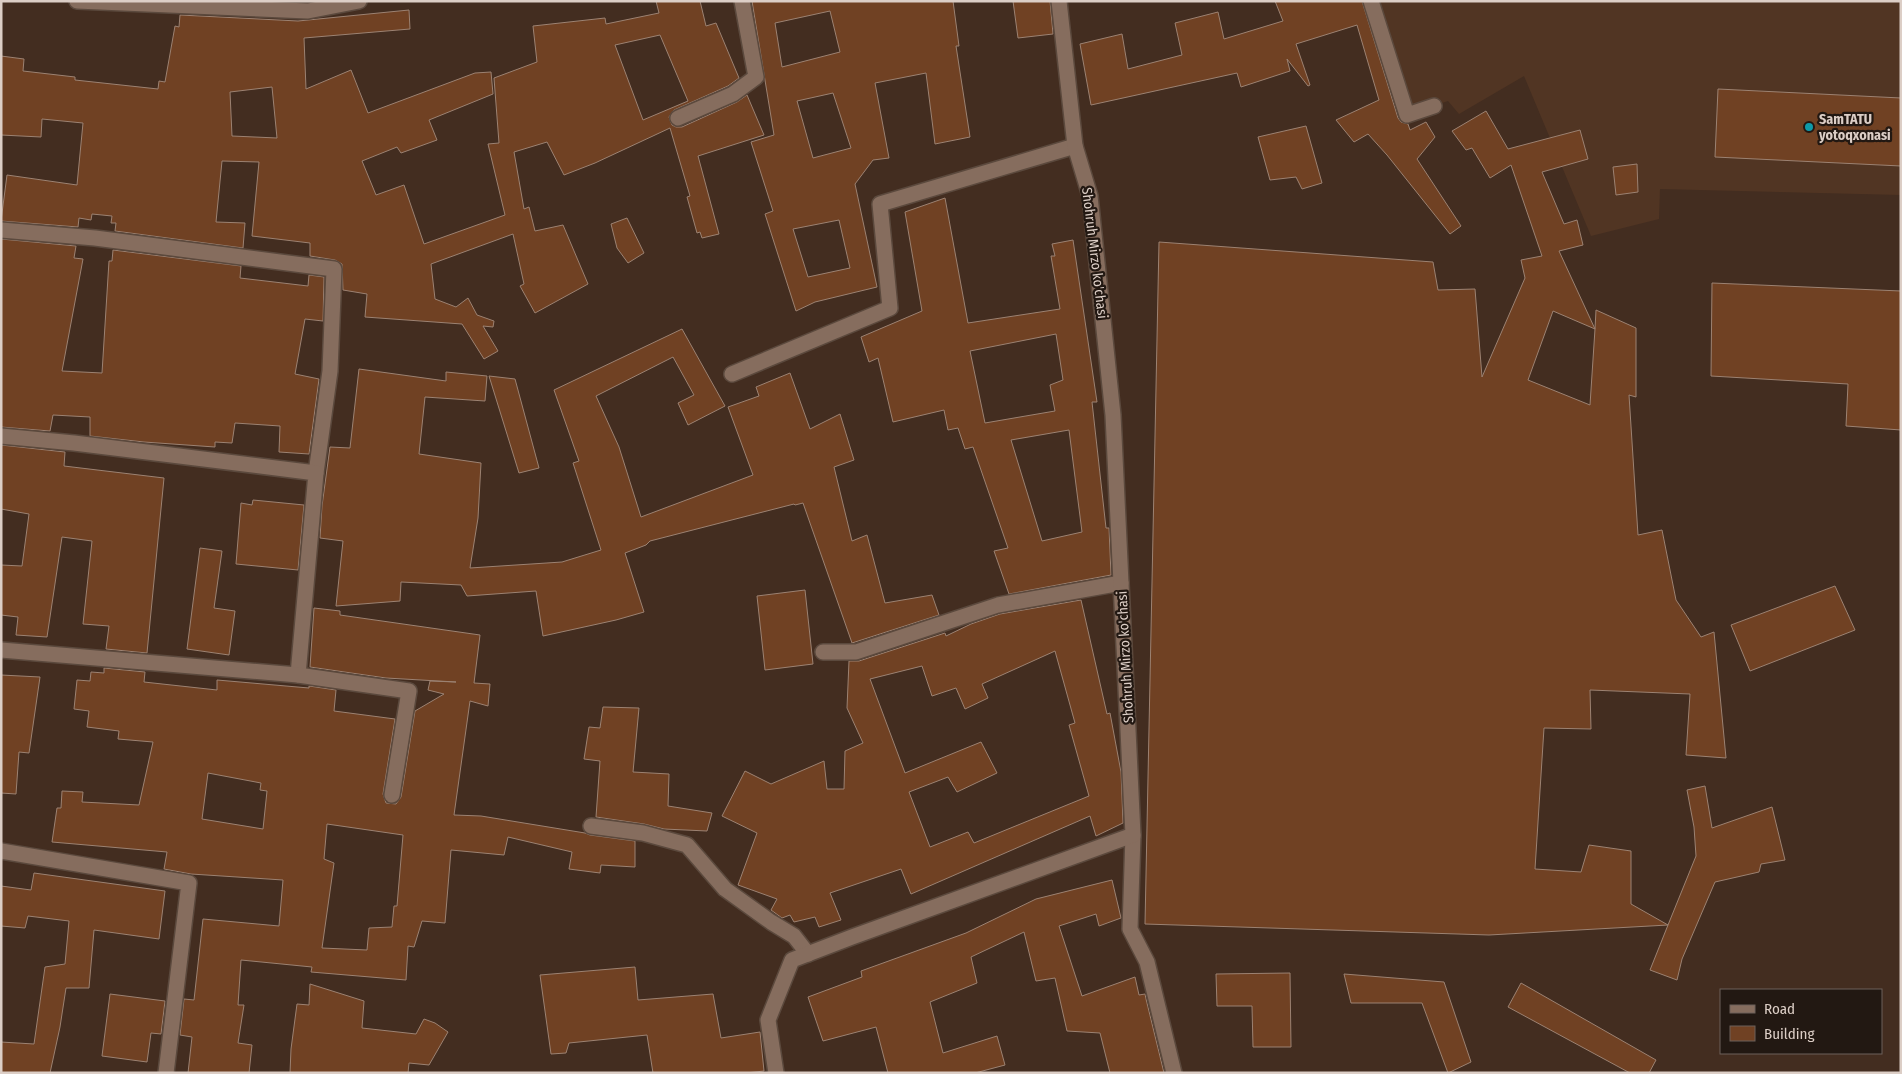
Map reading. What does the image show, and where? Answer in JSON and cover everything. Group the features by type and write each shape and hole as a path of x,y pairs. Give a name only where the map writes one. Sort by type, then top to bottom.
{"street":[{"path":"77,1 308,11 359,1"},
{"path":"678,118 733,94 756,77 742,1"},
{"name":"Shohruh Mirzo ko'chasi","path":"1059,1 1075,146 1090,196 1113,414 1133,835 1130,929 1147,962 1174,1073"},
{"path":"1371,1 1407,115 1434,106"},
{"path":"732,374 890,308 880,204 1075,146"},
{"path":"1,230 95,238 334,269 330,371 316,473 298,676"},
{"path":"1,436 74,443 316,473"},
{"path":"823,652 856,652 998,605 1121,583"},
{"path":"1,650 298,676 409,690 392,795"},
{"path":"591,826 643,833 687,845 725,889 794,936 808,954"},
{"path":"776,1073 768,1020 792,960 1133,835"},
{"path":"1,852 189,883 166,1073"}],"shaded area":[{"path":"1371,1 1901,1 1901,195 1660,189 1659,219 1591,236 1524,76 1459,114 1448,101 1407,115"}],"building":[{"path":"656,1 700,1 706,26 716,23 739,78 728,86 674,110 669,117 672,125 682,127 737,102 747,95 764,135 698,156 719,234 702,238 700,232 697,233 687,197 690,196 670,128 595,163 564,175 547,142 514,152 524,209 529,207 535,231 563,225 588,284 535,313 520,286 524,284 513,234 431,264 435,299 456,307 468,298 477,315 494,321 493,327 483,326 498,351 484,359 462,324 365,317 367,294 343,290 342,264 335,260 310,256 310,243 252,236 259,162 222,161 216,222 245,223 243,248 115,231 116,223 111,223 112,216 92,214 91,220 79,218 78,227 1,221 7,175 77,185 83,123 42,119 41,137 1,135 1,56 24,59 23,71 75,77 75,80 158,89 159,81 165,82 175,26 179,27 180,15 298,21 409,10 410,29 304,38 306,89 351,70 368,113 475,73 491,72 493,94 429,120 437,140 401,153 397,147 362,161 376,195 404,185 424,244 505,215 488,144 499,143 494,78 537,62 533,26 605,18 606,24 659,13","holes":["660,35 688,101 643,120 615,45","272,87 277,138 232,136 230,92"]},
{"path":"752,1 953,1 959,46 956,46 970,137 935,144 926,73 875,83 889,158 873,160 855,184 877,287 815,302 796,311 765,214 773,211 751,142 774,135","holes":["830,11 840,52 782,67 775,23","833,93 851,148 813,158 797,101","839,220 850,268 808,277 793,229"]},
{"path":"1013,1 1050,1 1053,34 1018,38"},
{"path":"1275,1 1362,1 1398,118 1401,122 1408,124 1410,130 1426,122 1435,137 1417,159 1461,226 1450,234 1368,134 1354,142 1336,120 1379,100 1357,25 1296,44 1310,85 1308,86 1287,59 1290,71 1241,87 1237,73 1091,105 1080,44 1122,34 1128,69 1182,55 1175,23 1218,12 1224,39 1283,21"},
{"name":"SamTATU yotoqxonasi","path":"1718,89 1901,98 1901,166 1715,157"},
{"path":"1486,111 1508,149 1580,130 1588,159 1542,172 1564,224 1577,220 1583,245 1559,251 1595,329 1596,310 1636,328 1636,397 1629,395 1638,535 1662,530 1676,600 1701,637 1714,632 1726,758 1686,755 1690,694 1590,690 1591,729 1544,728 1535,869 1581,872 1589,845 1631,851 1631,904 1668,925 1489,935 1145,924 1159,242 1433,262 1438,290 1475,289 1482,377 1525,278 1521,260 1542,256 1511,165 1490,178 1472,148 1466,150 1452,131","holes":["1553,311 1595,329 1590,405 1528,380"]},
{"path":"1306,126 1322,183 1302,189 1296,177 1270,180 1258,137"},
{"path":"1637,164 1638,192 1616,195 1613,167"},
{"path":"945,198 968,323 1060,309 1051,256 1055,256 1052,244 1073,240 1097,402 1092,402 1106,528 1109,528 1111,575 1009,594 994,551 1008,548 973,447 965,449 958,428 948,430 944,410 893,422 878,358 869,362 861,337 922,311 905,212","holes":["1056,334 1063,380 1050,385 1055,411 985,423 970,351","1069,430 1082,532 1042,541 1011,440"]},
{"path":"627,218 644,253 628,263 617,248 611,224"},
{"path":"1,239 76,246 74,258 83,259 62,371 102,373 109,261 112,261 113,250 241,266 240,278 308,286 309,275 324,277 323,321 305,319 295,374 319,379 309,454 279,452 280,426 235,423 232,443 215,442 215,447 90,436 90,417 53,415 50,431 1,427"},
{"path":"1712,283 1901,291 1901,430 1846,426 1848,384 1711,376"},
{"path":"682,329 725,406 688,425 678,403 694,395 673,357 596,396 619,447 641,517 753,475 728,407 759,396 756,387 790,373 810,429 840,414 854,460 834,467 852,541 867,535 885,603 932,595 939,615 852,643 803,503 650,541 646,545 625,553 644,612 616,620 543,636 536,591 467,596 461,585 401,582 400,601 336,606 343,541 320,538 322,506 330,447 350,448 359,369 446,381 446,372 487,376 485,401 425,397 419,454 481,463 478,518 470,568 562,562 601,550 573,463 579,461 554,390"},
{"path":"489,376 515,379 539,468 519,473"},
{"path":"1,445 65,452 64,466 164,478 147,653 106,649 109,626 83,624 92,541 62,537 47,637 16,635 18,617 1,615 1,565 22,566 29,514 1,509"},
{"path":"253,500 304,505 298,570 236,564 241,503 252,505"},
{"path":"200,548 222,551 214,608 235,611 229,655 187,649"},
{"path":"1835,586 1855,630 1750,671 1731,625"},
{"path":"805,590 813,664 765,670 757,596"},
{"path":"1081,600 1107,714 1110,713 1121,772 1123,823 1096,836 1090,816 911,894 901,869 830,893 841,920 819,927 815,917 794,922 790,915 782,918 771,910 777,899 738,885 757,833 722,816 745,771 771,784 824,761 827,789 844,789 845,751 863,743 847,708 849,661 859,661 945,633 946,636 971,624 1000,614","holes":["1055,651 1075,723 1069,725 1089,796 974,843 968,832 930,847 909,792 948,777 957,792 997,773 981,742 905,773 870,679 922,666 932,696 956,688 965,709 988,698 982,684"]},
{"path":"314,608 340,611 340,615 480,635 474,683 490,684 488,706 470,701 454,815 481,816 635,841 635,867 601,865 600,873 569,869 572,852 508,837 504,855 451,850 445,923 422,921 414,947 408,946 406,980 311,972 312,967 241,960 238,1005 244,1005 238,1043 252,1045 249,1073 188,1073 192,1037 180,1035 184,999 194,1000 203,919 279,926 283,880 191,874 164,869 167,852 52,842 57,808 61,808 62,791 83,792 82,802 139,805 153,742 118,739 119,731 87,727 89,711 74,709 77,680 90,681 91,672 104,673 104,668 145,672 144,682 217,690 217,680 309,688 309,686 336,690 334,711 395,719 383,794 386,803 396,804 401,797 415,711 444,694 428,690 430,681 456,682 386,678 310,667","holes":["208,773 261,783 260,790 267,791 263,829 202,819","327,824 403,835 397,906 394,906 392,927 369,928 367,950 322,948 334,863 324,859"]},
{"path":"1,675 40,677 29,753 19,752 16,794 1,793"},
{"path":"603,707 639,708 633,772 669,774 668,806 712,813 707,831 664,829 596,817 600,761 584,759 589,727 600,728"},
{"path":"1705,786 1712,828 1772,807 1785,860 1761,864 1759,872 1715,882 1682,959 1677,980 1650,970 1696,856 1694,827 1687,790"},
{"path":"34,873 165,891 159,939 94,930 89,988 66,988 50,1073 1,1073 1,1042 34,1044 45,967 65,964 69,921 28,916 25,928 1,926 1,886 31,890"},
{"path":"1112,880 1121,918 1099,926 1096,914 1059,926 1082,996 1135,977 1139,995 1145,994 1164,1073 1110,1073 1100,1033 1067,1031 1055,978 1036,981 1024,932 971,957 977,983 930,1002 943,1053 997,1036 1005,1065 975,1073 888,1073 876,1027 823,1041 808,997 862,977 861,971 966,933 1036,899"},
{"path":"635,967 638,1000 713,994 721,1038 760,1032 764,1071 746,1073 653,1073 647,1035 569,1043 566,1053 551,1054 540,975"},
{"path":"1290,973 1291,1047 1253,1047 1252,1006 1217,1006 1216,974"},
{"path":"1344,974 1444,982 1471,1062 1448,1073 1422,1003 1351,1003"},
{"path":"1521,983 1656,1060 1649,1073 1630,1073 1508,1007"},
{"path":"310,984 364,1001 362,1028 416,1034 424,1019 435,1023 448,1032 429,1065 409,1063 408,1073 290,1073 297,1004 309,1005"},
{"path":"110,994 165,1001 161,1034 151,1033 147,1062 102,1056"}],"place":[{"name":"SamTATU yotoqxonasi","path":"1809,127"}]}
